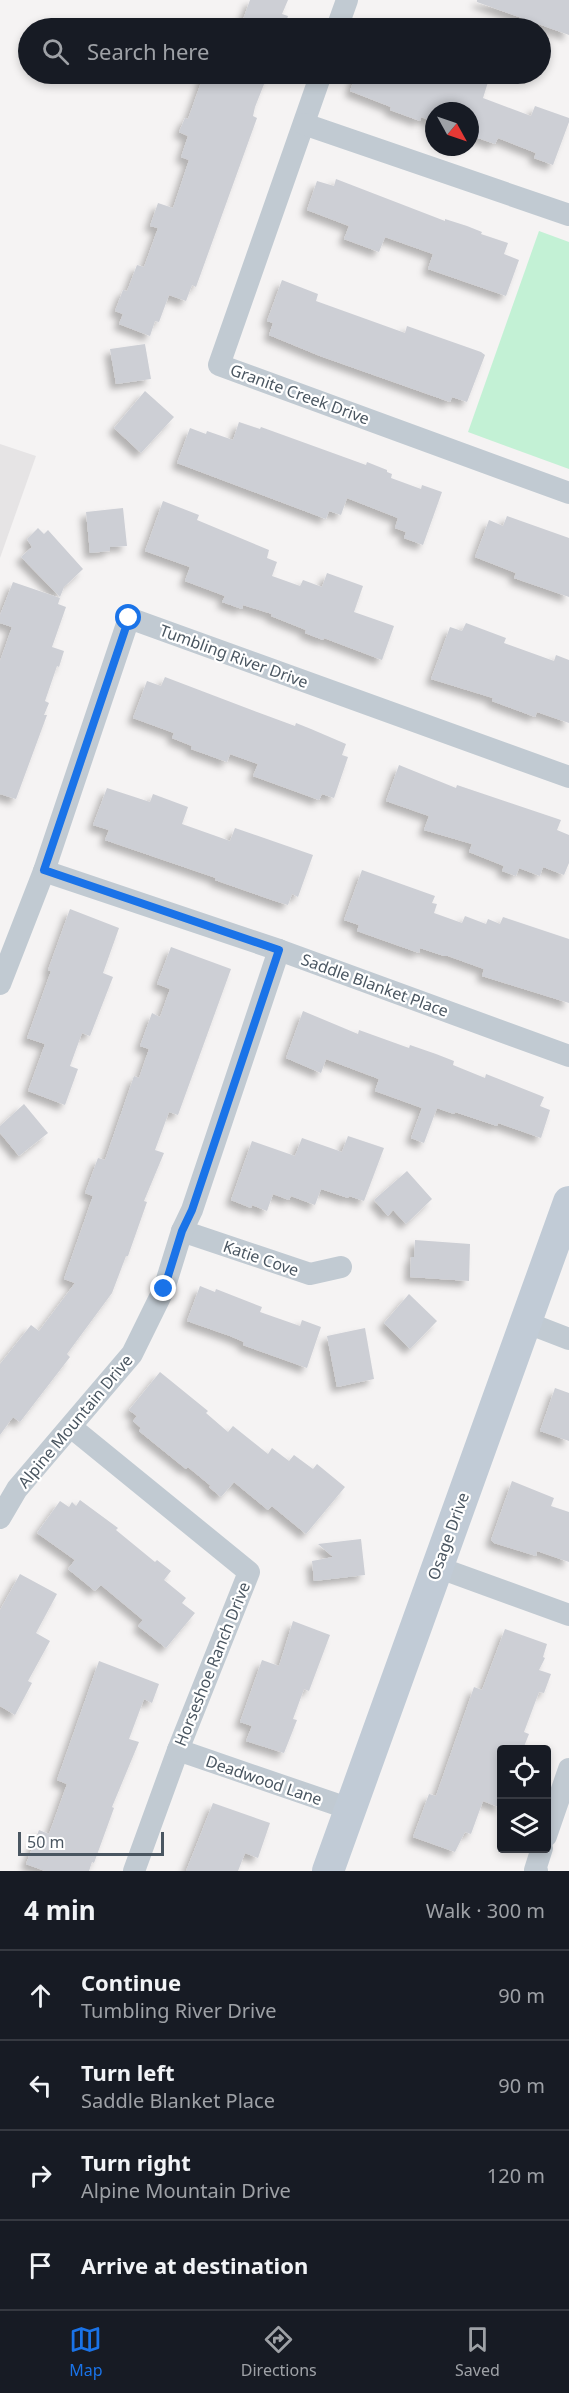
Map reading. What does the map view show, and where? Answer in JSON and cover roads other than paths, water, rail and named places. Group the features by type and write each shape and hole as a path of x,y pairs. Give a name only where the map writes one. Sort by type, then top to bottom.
{"street":[{"path":"341,18 347,0"},
{"name":"Granite Creek Drive","path":"318,84 219,365 569,493"},
{"path":"304,124 569,216"},
{"name":"Tumbling River Drive","path":"0,984 44,870 129,618 569,777"},
{"name":"Saddle Blanket Place","path":"44,870 279,950 569,1056"},
{"name":"Alpine Mountain Drive","path":"0,1518 17,1489 132,1354 164,1289 279,950"},
{"name":"Osage Drive","path":"328,1871 569,1202"},
{"name":"Katie Cove","path":"182,1231 309,1274 341,1267"},
{"path":"525,1322 569,1339"},
{"name":"Horseshoe Ranch Drive","path":"71,1427 249,1572 178,1750 134,1871"},
{"path":"436,1567 569,1615"},
{"name":"Deadwood Lane","path":"178,1750 350,1809"},
{"path":"551,1821 569,1769"},
{"path":"537,1871 535,1870 540,1853"}]}
